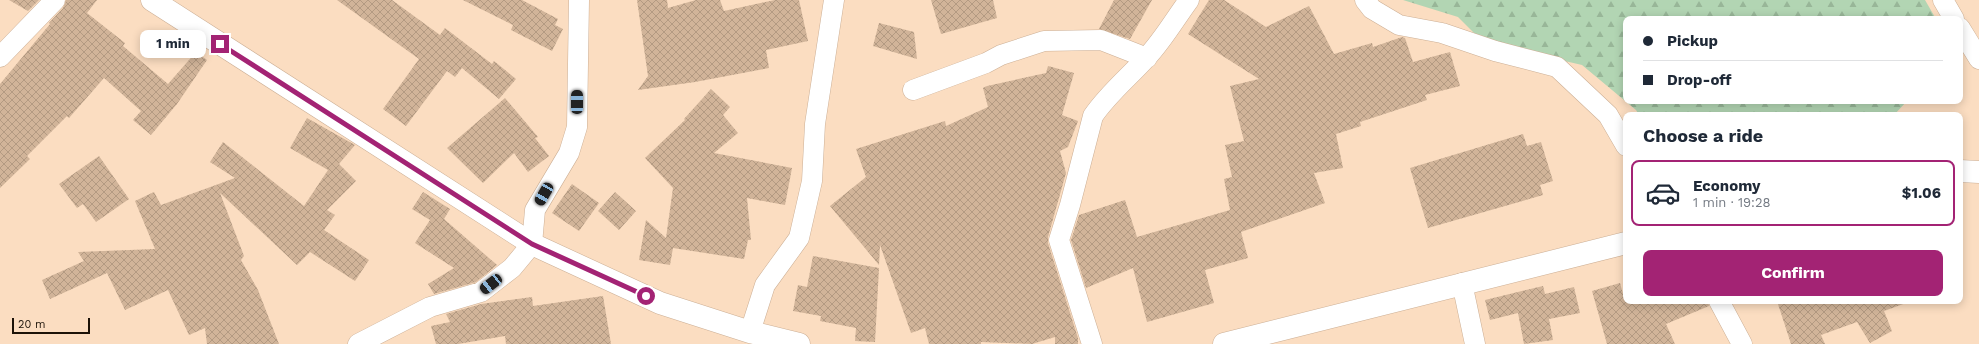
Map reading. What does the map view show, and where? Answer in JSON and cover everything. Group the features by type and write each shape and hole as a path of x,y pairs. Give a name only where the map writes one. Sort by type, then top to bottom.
{"street":[{"path":"0,57 55,0"},
{"path":"152,0 532,244 660,303 750,332 799,344"},
{"path":"358,344 430,307 481,292 512,268 532,244 535,210 569,153 577,126 579,0"},
{"path":"750,332 764,285 799,238 812,181 815,124 834,0"},
{"path":"1092,344 1059,240 1070,206 1093,116 1101,104 1147,58 1163,38 1189,0"},
{"path":"1366,0 1372,9 1399,25 1442,34 1495,51 1557,67 1608,116 1623,141"},
{"path":"1943,0 1952,16"},
{"path":"1963,33 1979,59"},
{"path":"913,90 986,63 1000,55 1044,41 1101,40 1147,58"},
{"path":"1963,171 1979,172"},
{"path":"1224,344 1623,244"},
{"path":"1462,283 1475,344"},
{"path":"1721,304 1742,344"}],"green space":[{"path":"1403,0 1925,0 1934,16 1623,16 1623,99 1582,65 1483,42 1458,17"},
{"path":"1629,104 1904,104 1897,112 1637,112"}],"building":[{"path":"9,0 39,0 28,11"},
{"path":"66,0 97,0 87,13 125,43 123,46 168,84 196,52 207,60 177,104 151,135 133,120 141,111 104,78 69,118 67,116 27,156 30,159 0,188 0,84 50,24 49,23 63,8"},
{"path":"337,0 392,0 440,35 445,28 492,64 494,61 516,79 499,99 462,68 455,77 447,71 406,126 383,109 419,59"},
{"path":"463,0 522,0 558,19 555,25 563,29 552,51 511,30 513,25"},
{"path":"637,0 667,0 668,8 696,0 720,0 724,11 775,0 799,0 808,41 766,50 769,68 695,82 638,90 648,76"},
{"path":"931,0 993,0 997,18 941,34"},
{"path":"1114,0 1152,0 1130,39 1099,29"},
{"path":"1209,0 1224,0 1266,27 1309,6 1334,54 1372,43 1373,47 1402,37 1405,38 1413,62 1450,52 1460,86 1425,95 1427,100 1360,122 1361,126 1336,134 1343,168 1314,173 1325,203 1241,232 1248,258 1205,270 1214,303 1147,322 1133,268 1086,288 1071,240 1079,215 1125,200 1137,237 1230,210 1224,179 1232,177 1225,145 1244,141 1230,86 1259,79 1188,34"},
{"path":"879,23 914,32 917,59 873,46"},
{"path":"1048,66 1074,73 1062,115 1078,121 1068,147 1060,151 1066,173 1048,237 1048,243 1078,338 1078,344 1055,344 1055,337 1032,344 981,342 981,344 929,344 925,328 911,333 880,245 879,265 830,206 866,177 856,149 945,121 946,126 988,107 983,88 1046,73"},
{"path":"711,89 730,107 723,115 738,133 714,153 792,168 785,205 747,198 751,240 748,240 744,259 673,248 670,265 639,260 646,220 666,238 673,188 645,158 685,120 684,119"},
{"path":"505,98 538,137 535,138 549,156 528,172 514,153 483,183 447,148"},
{"path":"307,118 355,145 339,164 356,181 327,210 335,215 324,230 369,260 355,281 310,252 297,265 220,193 244,256 241,260 258,290 279,344 207,344 205,328 189,335 168,290 125,310 107,273 50,299 42,280 84,261 78,252 155,249 135,201 154,192 161,205 235,178 210,162 223,142 304,206 328,170 290,148"},
{"path":"1523,134 1527,146 1541,142 1553,181 1540,185 1543,195 1428,228 1410,168"},
{"path":"99,156 129,199 96,222 83,204 77,208 59,184"},
{"path":"572,184 599,203 579,231 552,213"},
{"path":"423,192 450,209 444,219 497,265 476,282 434,294 428,284 454,268 415,243 430,220 412,209"},
{"path":"615,192 636,211 619,230 598,211"},
{"path":"813,256 879,268 875,342 855,341 856,328 820,321 821,316 793,311 798,285 807,287"},
{"path":"1620,283 1623,294 1623,304 1709,304 1709,306 1666,324 1675,344 1607,344 1592,291"},
{"path":"1543,286 1545,294 1574,287 1580,313 1549,319 1553,340 1524,344 1518,313 1490,320 1485,300"},
{"path":"603,296 611,344 506,344 505,336 458,344 436,344 431,326 450,322 446,314 481,304 532,297 533,306"},
{"path":"1778,304 1903,304 1884,311 1892,331 1870,343 1857,322 1821,335 1825,344 1791,344"}],"route":[{"path":"220,44 532,244 646,296"}]}
